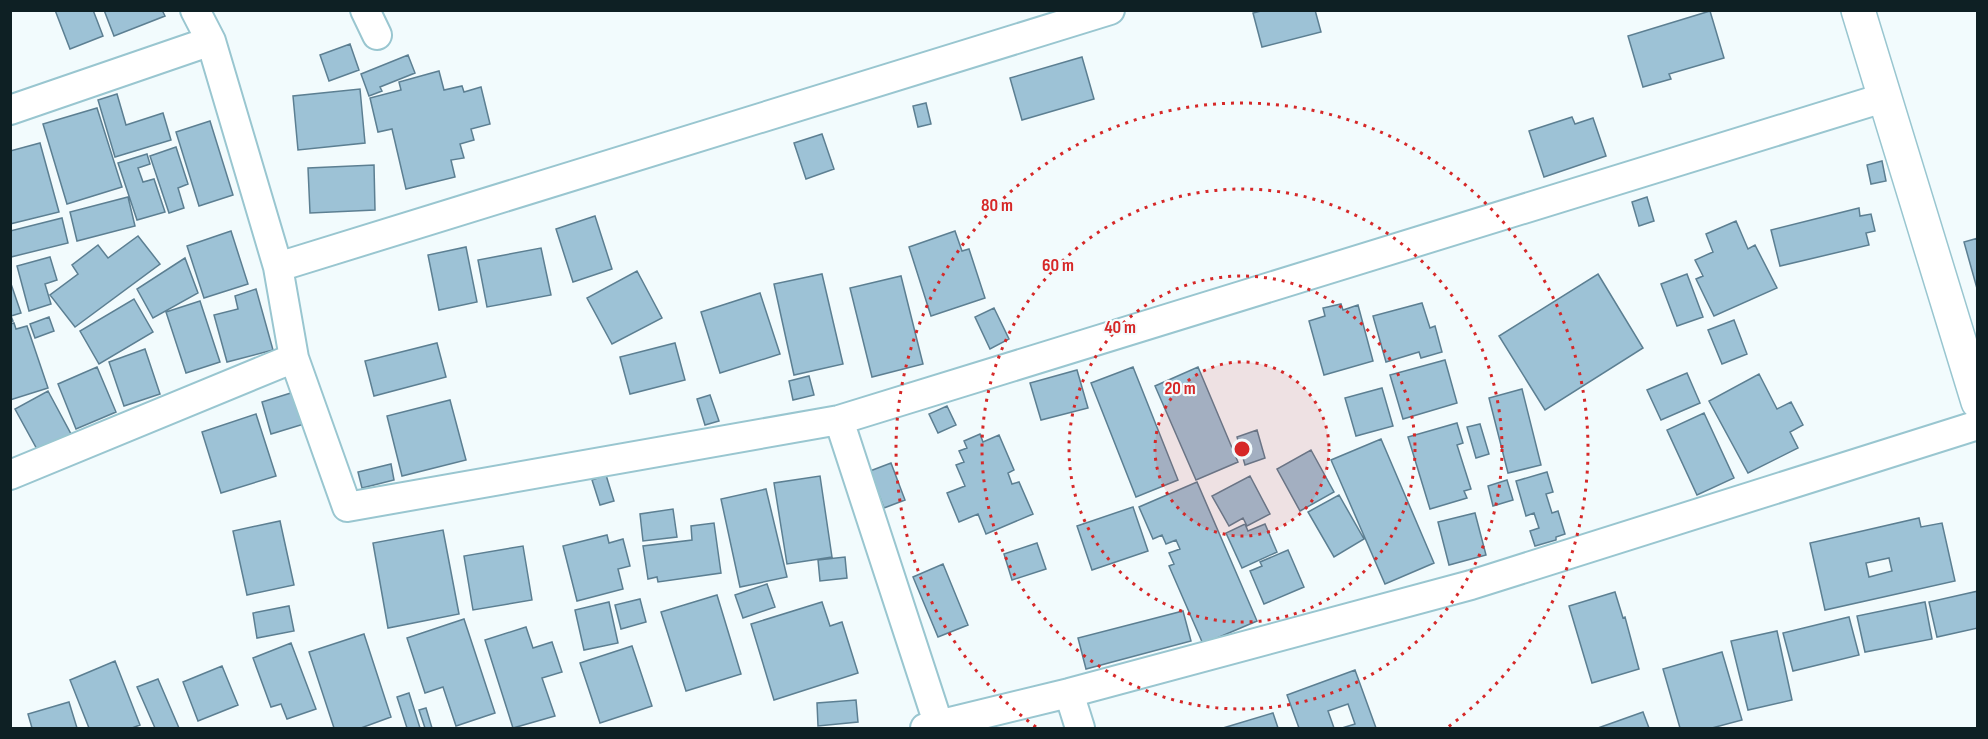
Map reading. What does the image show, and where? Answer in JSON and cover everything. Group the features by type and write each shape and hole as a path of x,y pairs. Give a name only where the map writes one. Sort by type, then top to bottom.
{"street":[{"path":"195,10 211,41 278,267 294,358 347,507 839,420 1883,98"},
{"path":"278,267 1110,10"},
{"path":"1858,10 1977,402"},
{"path":"10,110 211,41"},
{"path":"10,475 294,358"},
{"path":"839,420 932,727 1069,693 1471,585 1977,424"},
{"path":"1069,693 1080,729"}],"building":[{"path":"55,10 93,10 103,36 70,49"},
{"path":"104,10 162,10 165,16 114,36"},
{"path":"1265,10 1315,10 1321,32 1262,47 1253,13"},
{"path":"1710,11 1724,58 1669,74 1671,79 1643,87 1628,36"},
{"path":"350,44 359,70 329,81 320,55"},
{"path":"408,55 415,73 380,87 382,91 369,96 361,74"},
{"path":"1082,57 1094,99 1022,120 1010,78"},
{"path":"439,71 444,90 462,86 464,92 481,87 490,124 471,129 474,140 460,144 464,158 451,160 455,177 406,189 392,129 378,132 370,98 401,90 399,82"},
{"path":"360,89 365,143 298,150 293,96"},
{"path":"117,94 126,125 163,113 171,140 115,157 98,100"},
{"path":"926,103 931,124 918,127 913,106"},
{"path":"97,108 122,187 67,204 43,124"},
{"path":"1572,117 1575,124 1593,118 1606,156 1544,177 1529,131"},
{"path":"210,121 233,195 199,206 176,132"},
{"path":"822,134 834,169 806,179 794,143"},
{"path":"40,143 59,212 10,224 10,151"},
{"path":"176,147 188,184 178,188 184,208 169,213 150,156"},
{"path":"147,154 150,164 138,168 143,182 154,179 165,212 137,220 118,163"},
{"path":"1882,161 1886,181 1871,184 1867,165"},
{"path":"374,165 375,210 310,213 308,168"},
{"path":"128,197 135,226 77,241 70,212"},
{"path":"1647,197 1654,221 1639,226 1632,202"},
{"path":"1859,208 1860,216 1871,214 1875,231 1866,233 1869,245 1780,266 1771,230"},
{"path":"595,216 612,269 573,282 556,229"},
{"path":"62,218 68,243 11,257 10,231"},
{"path":"1736,221 1748,249 1755,245 1777,288 1714,316 1696,279 1703,276 1695,260 1713,252 1706,234"},
{"path":"231,231 248,284 204,298 187,246"},
{"path":"955,231 962,251 969,249 985,298 931,316 909,247"},
{"path":"138,236 160,264 75,327 50,295 78,274 72,265 98,245 108,258"},
{"path":"1978,238 1978,292 1964,242"},
{"path":"466,247 477,302 439,310 428,255"},
{"path":"541,248 551,295 487,307 478,260"},
{"path":"50,257 57,280 45,284 51,304 29,311 17,266"},
{"path":"185,258 198,293 153,318 137,289"},
{"path":"637,271 662,318 612,344 587,298"},
{"path":"822,274 843,364 794,375 774,284"},
{"path":"1598,274 1643,348 1545,410 1499,336"},
{"path":"1687,274 1703,317 1677,326 1661,284"},
{"path":"901,276 923,364 872,377 850,288"},
{"path":"10,281 21,313 11,316 13,321 10,322"},
{"path":"256,289 273,350 227,362 214,315 238,309 235,296"},
{"path":"760,293 780,354 720,373 701,312"},
{"path":"134,299 153,332 99,364 80,331"},
{"path":"200,301 220,362 186,373 166,312"},
{"path":"1422,303 1430,328 1435,326 1442,352 1421,358 1419,352 1386,362 1373,316"},
{"path":"1341,304 1343,310 1358,305 1373,361 1324,375 1309,321 1325,316 1323,308"},
{"path":"994,308 1009,339 990,349 975,317"},
{"path":"49,317 54,331 35,338 30,324"},
{"path":"1734,320 1747,354 1722,364 1708,330"},
{"path":"14,323 16,329 27,326 48,388 10,400 10,324"},
{"path":"437,343 446,377 374,396 365,361"},
{"path":"675,343 685,380 630,394 620,357"},
{"path":"145,349 160,394 124,406 109,362"},
{"path":"1445,360 1457,403 1403,419 1390,375"},
{"path":"97,367 116,412 76,429 58,384"},
{"path":"1133,367 1178,480 1136,497 1091,383"},
{"path":"1198,367 1238,462 1196,480 1155,386"},
{"path":"1077,370 1088,408 1041,420 1030,383"},
{"path":"1687,373 1700,403 1661,420 1647,390"},
{"path":"1759,374 1777,409 1791,402 1803,425 1790,432 1798,448 1748,473 1709,401"},
{"path":"809,376 814,395 793,400 789,381"},
{"path":"1382,388 1393,426 1356,436 1345,398"},
{"path":"1522,389 1541,465 1508,473 1489,398"},
{"path":"48,391 71,434 38,451 15,409"},
{"path":"294,392 304,424 271,434 262,402"},
{"path":"710,395 719,421 705,425 697,399"},
{"path":"450,400 466,460 402,476 387,416"},
{"path":"947,406 956,425 938,433 929,414"},
{"path":"1704,413 1734,478 1697,495 1667,430"},
{"path":"256,414 276,476 221,493 202,432"},
{"path":"1457,423 1463,443 1457,445 1471,489 1464,491 1467,498 1430,509 1408,437"},
{"path":"1480,424 1489,454 1476,458 1467,427"},
{"path":"1257,430 1265,458 1245,465 1237,437"},
{"path":"980,434 983,442 999,435 1014,470 1008,473 1012,484 1019,482 1033,514 986,534 978,514 959,522 947,493 965,486 956,465 964,462 959,451 967,448 964,441"},
{"path":"1381,439 1434,563 1385,584 1331,460"},
{"path":"1311,450 1334,492 1300,511 1277,469"},
{"path":"891,463 905,500 884,508 870,471"},
{"path":"391,464 394,480 362,488 358,472"},
{"path":"1547,472 1553,492 1546,494 1552,513 1558,511 1565,534 1556,537 1556,540 1535,546 1530,531 1539,528 1534,513 1526,516 1516,481"},
{"path":"606,475 614,501 600,505 592,480"},
{"path":"820,476 832,557 787,564 774,483"},
{"path":"1250,476 1270,514 1247,526 1243,518 1229,526 1212,496"},
{"path":"1507,480 1513,500 1493,506 1488,486"},
{"path":"1197,482 1257,621 1203,644 1169,566 1174,564 1169,553 1180,549 1176,540 1166,544 1162,535 1153,539 1139,507"},
{"path":"766,489 787,577 740,587 721,499"},
{"path":"1339,495 1364,539 1334,557 1308,512"},
{"path":"1133,507 1148,551 1092,570 1077,526"},
{"path":"673,509 677,537 643,541 640,514"},
{"path":"1475,513 1486,555 1449,565 1438,522"},
{"path":"1919,518 1921,527 1942,523 1955,581 1825,610 1810,543","holes":["1889,558 1892,571 1869,577 1866,563"]},
{"path":"280,521 294,585 247,595 233,531"},
{"path":"714,523 721,573 658,582 657,577 648,579 643,546 692,540 691,526"},
{"path":"1245,524 1248,531 1265,524 1277,552 1242,568 1226,533"},
{"path":"443,530 459,614 388,628 373,543"},
{"path":"607,535 609,543 623,539 630,566 618,569 623,589 577,601 563,546"},
{"path":"1037,543 1046,569 1012,580 1004,554"},
{"path":"523,546 532,600 473,610 464,556"},
{"path":"1288,550 1304,587 1264,604 1250,571 1262,566 1260,562"},
{"path":"845,557 847,578 820,581 818,560"},
{"path":"943,564 968,625 938,637 913,577"},
{"path":"767,584 775,607 743,618 735,595"},
{"path":"1978,591 1978,628 1937,637 1929,602"},
{"path":"1615,592 1623,618 1625,617 1639,669 1592,683 1569,606"},
{"path":"717,595 741,674 686,691 661,612"},
{"path":"640,599 646,622 621,629 615,605"},
{"path":"609,602 618,643 584,650 575,610"},
{"path":"822,602 830,626 842,622 858,673 774,700 751,624"},
{"path":"1925,602 1932,639 1865,652 1857,616"},
{"path":"289,606 294,631 257,638 253,613"},
{"path":"1183,611 1191,641 1086,669 1078,638"},
{"path":"1849,617 1859,655 1793,671 1783,633"},
{"path":"464,619 495,713 456,726 443,687 425,693 407,638"},
{"path":"526,627 533,648 552,642 562,672 542,678 555,716 513,728 485,640"},
{"path":"1777,631 1792,700 1748,710 1731,641"},
{"path":"364,634 391,717 361,728 334,728 309,652"},
{"path":"291,643 316,709 287,719 281,704 271,707 253,658"},
{"path":"632,646 652,706 600,723 580,663"},
{"path":"1722,652 1742,720 1712,728 1680,728 1663,669"},
{"path":"115,661 140,725 132,728 89,728 70,680"},
{"path":"222,666 238,705 198,721 183,682"},
{"path":"1355,670 1376,728 1342,728 1355,724 1348,704 1328,711 1334,728 1299,728 1287,695"},
{"path":"158,679 179,728 155,728 137,687"},
{"path":"409,693 420,728 407,728 397,697"},
{"path":"856,700 858,722 818,726 817,703"},
{"path":"69,702 77,728 32,728 28,714"},
{"path":"426,708 432,728 425,728 419,710"},
{"path":"1643,712 1649,728 1598,728"},
{"path":"1273,713 1278,728 1223,728"}]}
